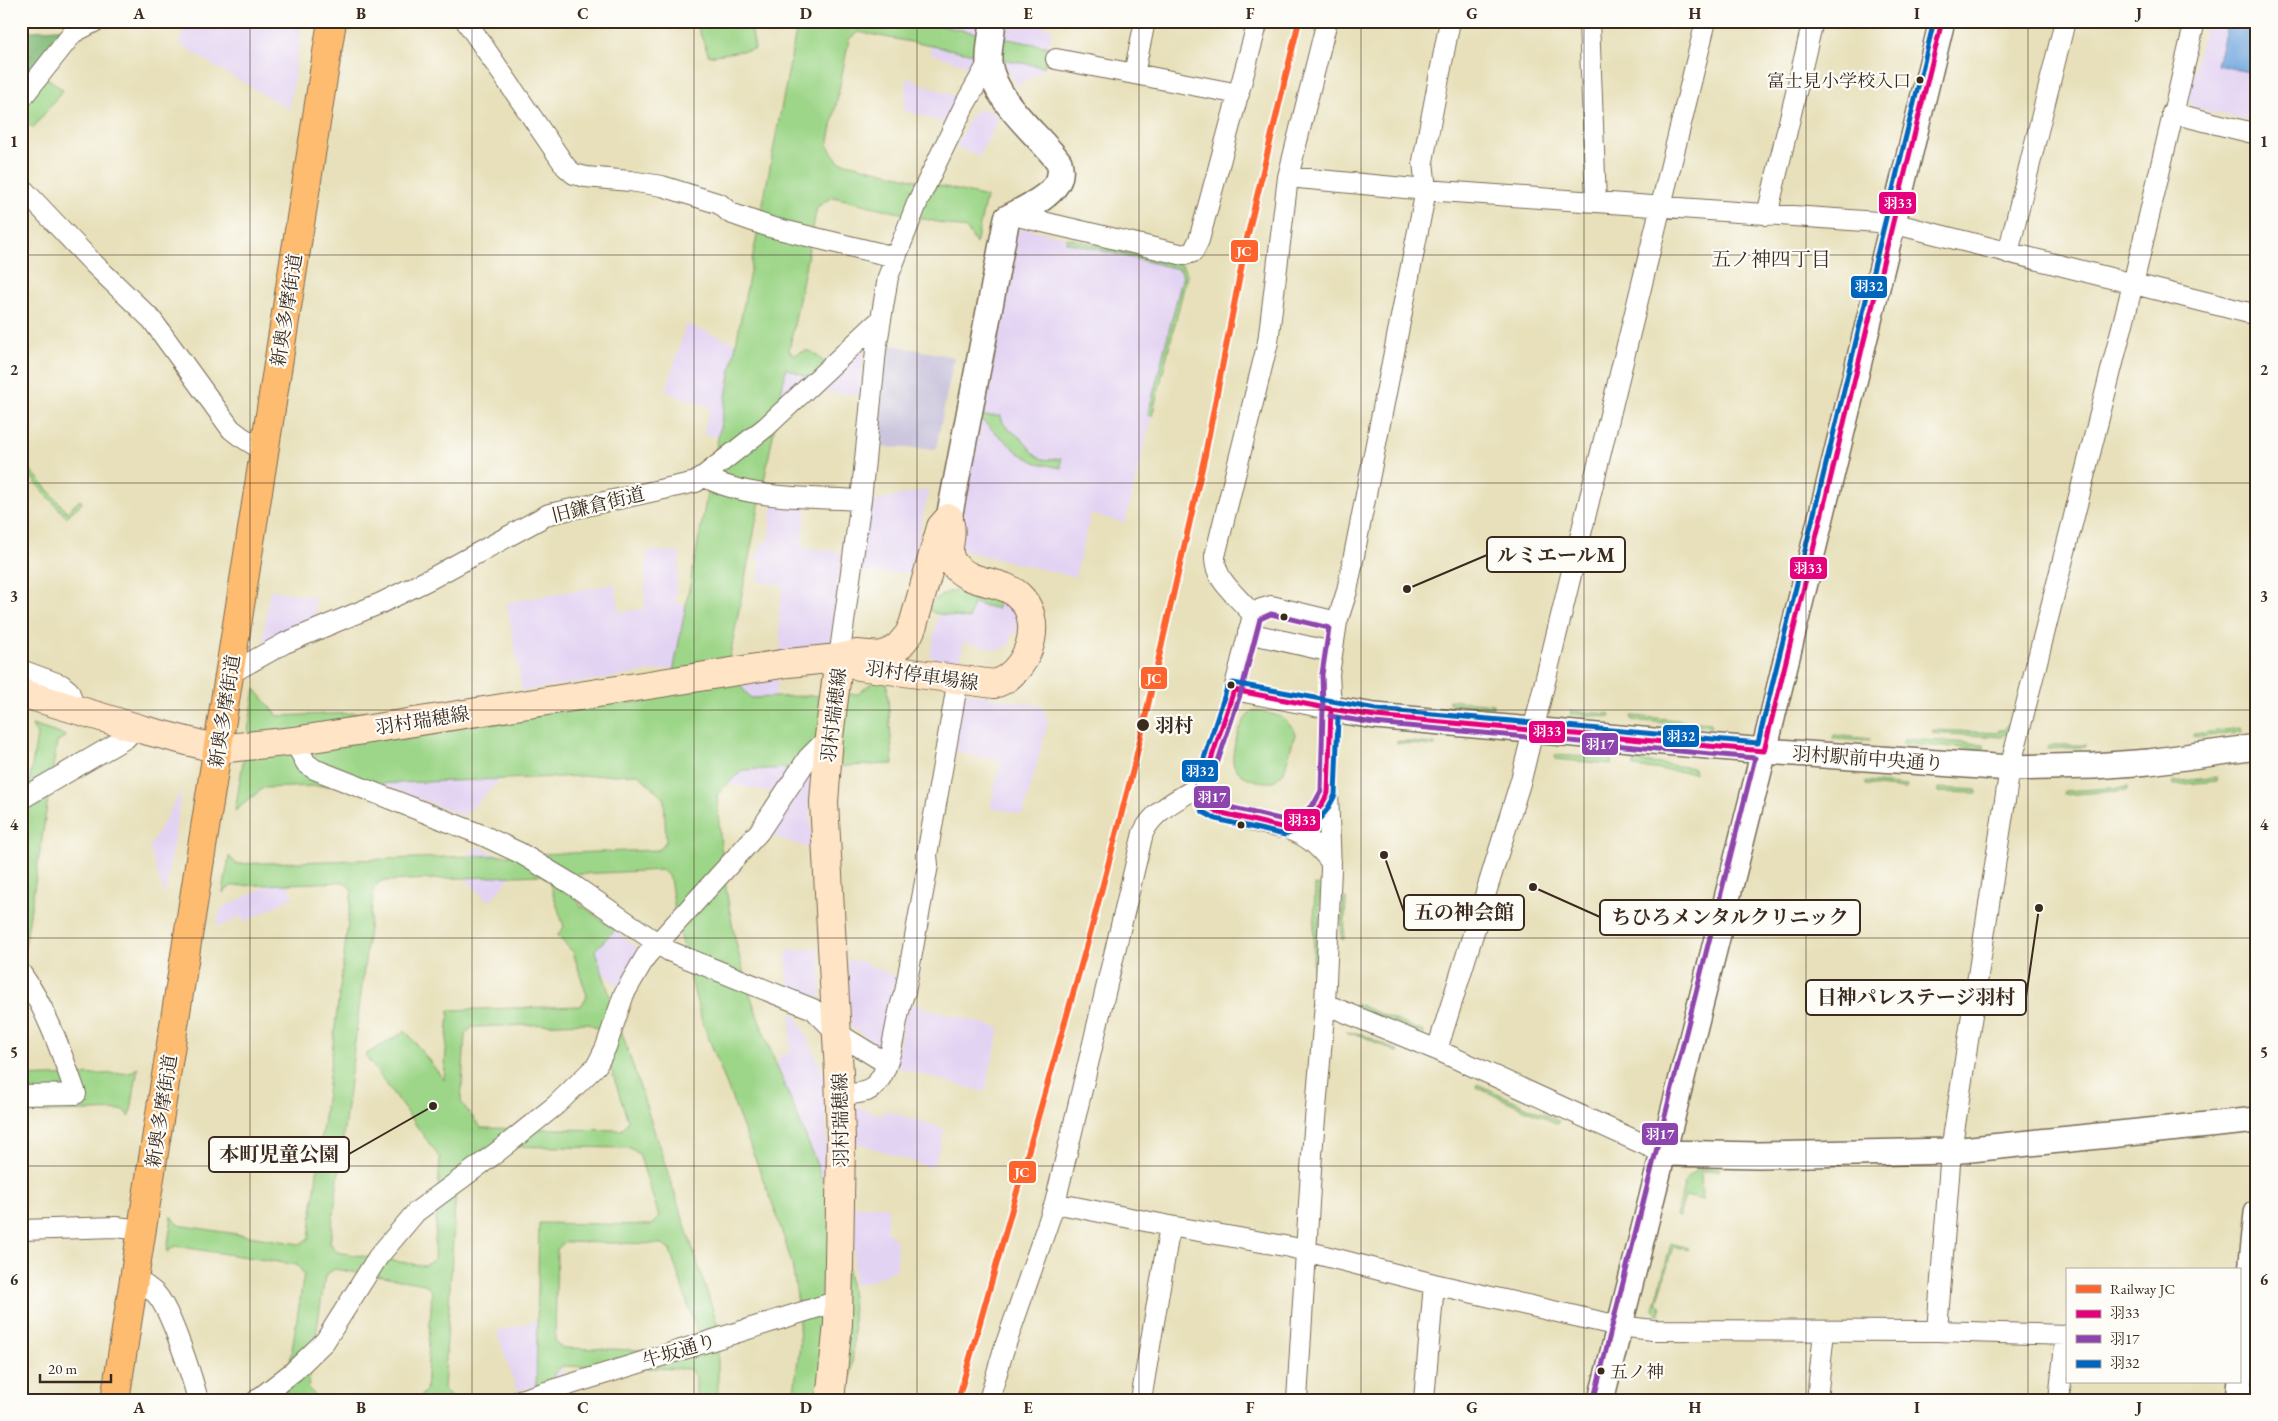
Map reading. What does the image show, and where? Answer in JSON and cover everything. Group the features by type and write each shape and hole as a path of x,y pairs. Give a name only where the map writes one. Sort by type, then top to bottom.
{"main road":[{"name":"新奥多摩街道","path":"115,1400 231,673 264,450 332,21"},
{"name":"羽村停車場線","path":"839,658 856,665 985,684 1002,682 1023,660 1032,637 1030,611 1015,592 1002,585 974,577 957,568 949,555 948,549 952,530 949,518"},
{"name":"羽村停車場線","path":"839,658 857,654 880,656 891,652 909,634 941,527 949,518"},
{"path":"920,601 943,585 974,577"},
{"name":"羽村瑞穂線","path":"218,749 294,741 779,665 839,658 829,736 824,826 840,1095 838,1300 835,1363 830,1400"},
{"path":"21,693 135,727 218,749"}],"street":[{"path":"21,99 73,33 96,21"},
{"path":"466,21 566,167 574,174 586,177 630,180 662,186 720,204 730,213 770,227 895,257"},
{"path":"839,658 861,500 880,320 895,257 918,201 964,106 989,62 993,21"},
{"path":"1134,74 1144,21"},
{"path":"1013,215 1184,255 1193,252 1199,240 1258,21"},
{"path":"1327,21 1288,178 1268,342 1215,556 1214,567 1219,578 1250,624 1332,652"},
{"path":"1297,1400 1312,1154 1325,1004 1331,862 1328,793 1331,709 1329,674 1337,622 1347,591 1426,190 1423,162 1450,21"},
{"path":"1590,21 1596,202"},
{"path":"1437,1050 1521,780 1599,453 1662,207 1706,21"},
{"path":"1767,215 1813,21"},
{"path":"1600,1400 1764,751 1942,21"},
{"path":"2008,253 2064,21"},
{"path":"1937,1331 1951,1150 2010,768 2132,284 2195,21"},
{"path":"1056,59 1239,94"},
{"path":"949,518 1007,218 1047,194 1056,186 1061,175 1059,162 1001,96 989,62"},
{"path":"2172,113 2257,134"},
{"path":"1288,178 1426,190 1892,223 2257,315"},
{"path":"21,187 93,263 152,320 232,428 240,436 264,450"},
{"name":"旧鎌倉街道","path":"231,673 285,643 382,603 432,578 549,514 696,482 766,427 880,320"},
{"path":"703,476 718,484 766,493 794,497 861,500"},
{"path":"1331,862 1306,836 1285,828 1218,812 1208,806 1202,798 1203,784 1234,690 1250,624 1261,609 1271,606 1337,622"},
{"path":"21,670 62,685 69,691 75,709"},
{"path":"840,1095 860,1093 876,1085 892,1048 901,1001 906,992 928,865 927,855 958,680"},
{"path":"1234,690 1331,709"},
{"name":"羽村駅前中央通り","path":"1331,709 1375,716 1764,751 2010,768 2094,766 2149,762 2257,747"},
{"path":"21,799 126,738 135,727"},
{"path":"257,1400 294,1370 325,1341 378,1257 416,1212 496,1153 556,1104 597,1065 606,1047 624,994 646,956 759,832 808,758 829,736"},
{"path":"294,741 306,763 314,769 513,850 570,883 657,944 699,964 813,1009 837,1033 886,1063"},
{"path":"990,1400 1003,1352 1054,1203 1143,833 1148,822 1156,814 1203,784"},
{"path":"1285,828 1312,816 1321,806 1328,793"},
{"path":"21,973 40,1003 54,1034 76,1094 21,1096"},
{"path":"1325,1004 1437,1050 1662,1153 1758,1155 1951,1150 2257,1120"},
{"path":"1054,1203 1307,1250 1434,1284 1619,1326 1653,1330 1937,1331 2066,1335 2059,1400"},
{"path":"2240,1368 2257,1213"},
{"path":"1141,1400 1170,1226"},
{"path":"21,1230 116,1227 142,1230"},
{"path":"134,1277 157,1295 165,1309 187,1364 198,1400"},
{"path":"1424,1400 1434,1284"},
{"name":"牛坂通り","path":"520,1400 838,1300"},
{"path":"1817,1400 1824,1332"},
{"path":"2238,1400 2239,1384"}],"shaded area":[{"path":"187,21 303,21 289,109 214,66 179,43"},
{"path":"918,21 980,21 978,45 971,67 930,53 931,29"},
{"path":"1005,21 1029,21 1053,29 1043,70 1018,86 1010,75 1004,61 1003,40"},
{"path":"2206,21 2257,21 2257,123 2192,107 2187,98"},
{"path":"907,78 956,97 944,123 914,113 904,112"},
{"path":"978,110 988,110 999,117 979,157 956,146 971,115"},
{"path":"1024,228 1182,265 1187,275 1125,523 1091,514 1075,577 965,551 956,537 1014,234"},
{"path":"686,324 751,349 810,378 736,443 703,433 711,407 666,392"},
{"path":"887,344 954,357 936,449 875,447"},
{"path":"864,346 861,395 814,391"},
{"path":"929,489 910,573 860,573 869,506 878,500"},
{"path":"773,501 807,503 802,547 842,552 830,645 781,651 779,612 783,586 757,581 761,562 755,560 763,541 768,542"},
{"path":"647,551 680,552 675,603 713,611 712,662 522,691 507,602 615,584 619,612 644,609"},
{"path":"270,590 315,597 315,623 268,644 263,638"},
{"path":"996,595 1015,611 1017,619 1016,634 1012,633 1009,645 998,650 964,642 959,663 930,657 938,614 969,619 973,603"},
{"path":"778,679 767,755 792,771 778,793 722,783 737,686"},
{"path":"963,692 1042,706 1048,722 1023,815 990,807 1001,761 953,751"},
{"path":"813,761 810,807 812,849 765,834"},
{"path":"507,772 464,816 356,774"},
{"path":"182,789 172,852 165,896 149,848"},
{"path":"478,846 520,866 489,902 454,868"},
{"path":"283,878 294,896 245,922 242,916 217,928 220,909"},
{"path":"615,930 638,949 640,956 621,988 590,963 582,962"},
{"path":"819,949 822,995 817,998 788,987 786,950"},
{"path":"847,959 864,962 898,978 883,1048 851,1027"},
{"path":"907,1003 1000,1028 985,1092 895,1067"},
{"path":"791,1013 797,1016 825,1076 826,1216 774,1088 780,1054 790,1054"},
{"path":"854,1106 883,1115 885,1110 945,1129 933,1168 854,1142"},
{"path":"854,1206 887,1206 887,1231 896,1240 897,1269 874,1280 854,1285"},
{"path":"541,1319 550,1331 564,1377 517,1391 497,1332"}],"green space":[{"path":"695,21 750,21 755,49 709,56"},
{"path":"798,21 915,21 1049,47 1044,67 858,32 849,39 828,146 838,161 986,197 976,244 967,229 833,197 817,207 789,351 795,355 804,351 812,352 825,363 810,378 786,368 727,671 751,698 858,694 886,672 893,764 742,770 717,795 724,873 732,925 744,975 764,1035 821,1175 843,1247 852,1297 854,1326 852,1371 848,1400 793,1400 800,1344 798,1303 792,1264 776,1213 701,1018 678,929 670,878 662,870 579,874 572,883 581,908 583,906 615,930 595,950 718,1326 718,1400 696,1400 696,1376 689,1369 562,1366 554,1374 554,1400 536,1392 539,1223 653,1225 659,1216 639,1154 630,1148 489,1146 457,1171 444,1390 452,1398 519,1400 284,1400 304,1274 297,1265 175,1246 167,1252 172,1216 178,1225 300,1244 309,1238 352,890 344,882 231,886 223,893 229,856 236,864 659,850 666,841 664,798 638,774 263,788 235,811 255,689 278,716 646,702 672,678","holes":["541,875 549,881 564,927 557,936 573,952 587,996 581,1006 449,1010 444,1080 406,1031 365,1055 440,1158 434,1259 425,1266 337,1252 330,1243 374,888 381,881","589,1023 598,1029 628,1121 622,1130 481,1128 461,1102 465,1035 472,1027","565,1242 661,1244 670,1250 696,1329 696,1343 688,1351 562,1348 555,1341 557,1249","334,1269 425,1284 432,1292 426,1391 418,1398 315,1396 308,1388 325,1276"]},
{"path":"68,28 21,92 21,32"},
{"path":"46,77 63,90 33,128 21,118 21,107"},
{"path":"1067,238 1182,265 1187,275 1152,416 1148,415 1183,275 1179,269 1066,242"},
{"path":"1001,300 1005,301 983,416 1001,416 1005,426 1024,441 1039,458 1052,460 1061,458 1061,468 1037,463 1019,453 979,418"},
{"path":"21,459 67,512 80,500 82,503 66,517 21,466"},
{"path":"972,588 996,595 998,609 973,603 969,619 934,613 927,608 942,595 959,589"},
{"path":"1449,700 1493,704 1493,708 1449,704"},
{"path":"1257,710 1282,717 1294,729 1295,734 1284,772 1273,782 1261,782 1244,776 1235,767 1233,762 1234,748 1242,724 1251,712"},
{"path":"1571,711 1611,714 1610,717 1570,714"},
{"path":"1632,716 1711,723 1711,727 1632,720"},
{"path":"2009,723 2012,724 2011,729 2002,737 1932,733 1933,730 1998,733 1999,730 2004,730"},
{"path":"32,725 66,736 57,742 21,972 21,834 23,821 21,819 21,790 29,785 37,735"},
{"path":"2241,728 2242,732 2194,738 2194,734"},
{"path":"1834,735 1870,739 1870,741 1833,739"},
{"path":"1904,739 1984,744 1984,749 1903,744"},
{"path":"1397,741 1435,744 1435,746 1397,743"},
{"path":"2048,745 2086,745 2086,747 2047,749"},
{"path":"1555,755 1612,759 1611,764 1555,759"},
{"path":"1634,761 1694,768 1695,773 1634,767"},
{"path":"2217,777 2217,781 2174,785 2173,782"},
{"path":"1866,782 1907,786 1906,789 1866,785"},
{"path":"2128,787 2128,790 2064,795 2065,791"},
{"path":"1938,788 1977,790 1977,793 1938,792"},
{"path":"1315,885 1320,886 1317,1013 1312,1013"},
{"path":"1343,898 1346,898 1344,940 1341,939"},
{"path":"1357,1004 1424,1032 1424,1035 1356,1007"},
{"path":"1347,1032 1362,1034 1398,1051 1398,1053 1360,1035 1348,1034"},
{"path":"138,1067 130,1117 123,1110 21,1113 21,1077 130,1073"},
{"path":"1477,1084 1559,1121 1558,1124 1476,1087"},
{"path":"1700,1168 1720,1168 1719,1171 1701,1171 1702,1200 1685,1196 1679,1217 1676,1216 1686,1179"},
{"path":"1671,1243 1688,1248 1687,1250 1673,1246 1657,1304 1661,1305 1659,1315 1654,1310"}],"water":[{"path":"2228,21 2238,21 2257,26 2257,74 2217,65"}],"rail line":[{"name":"JC","path":"958,1400 1091,930 1135,762 1205,455 1247,238 1299,21"}],"transit line":[{"name":"羽32","path":"1338,718 1335,795 1327,810 1317,822 1285,835 1216,819 1203,812 1197,802 1196,783 1227,688 1233,683 1376,709 1758,743 1934,21"},
{"name":"羽33","path":"1764,751 1942,21"},
{"name":"羽17","path":"1271,614 1329,628 1322,674 1321,791 1315,802 1307,810 1284,820 1221,805 1210,796 1210,785 1241,692 1260,619 1271,614"},
{"name":"羽33","path":"1234,690 1331,709 1328,793 1321,806 1312,816 1285,828 1218,812 1208,806 1203,798 1203,784 1234,690"},
{"name":"羽33","path":"1331,709 1375,716 1764,751"},
{"name":"羽17","path":"1330,716 1374,723 1755,758 1594,1398"}],"place":[{"name":"富士見小学校入口","path":"1920,80"},
{"name":"ルミエールM","path":"1407,589"},
{"name":"羽村","path":"1143,725"},
{"name":"五の神会館","path":"1384,855"},
{"name":"ちひろメンタルクリニック","path":"1533,887"},
{"name":"日神パレステージ羽村","path":"2039,908"},
{"name":"本町児童公園","path":"433,1106"},
{"name":"五ノ神","path":"1601,1371"}],"district":[{"name":"五ノ神四丁目","path":"1771,259"}]}
